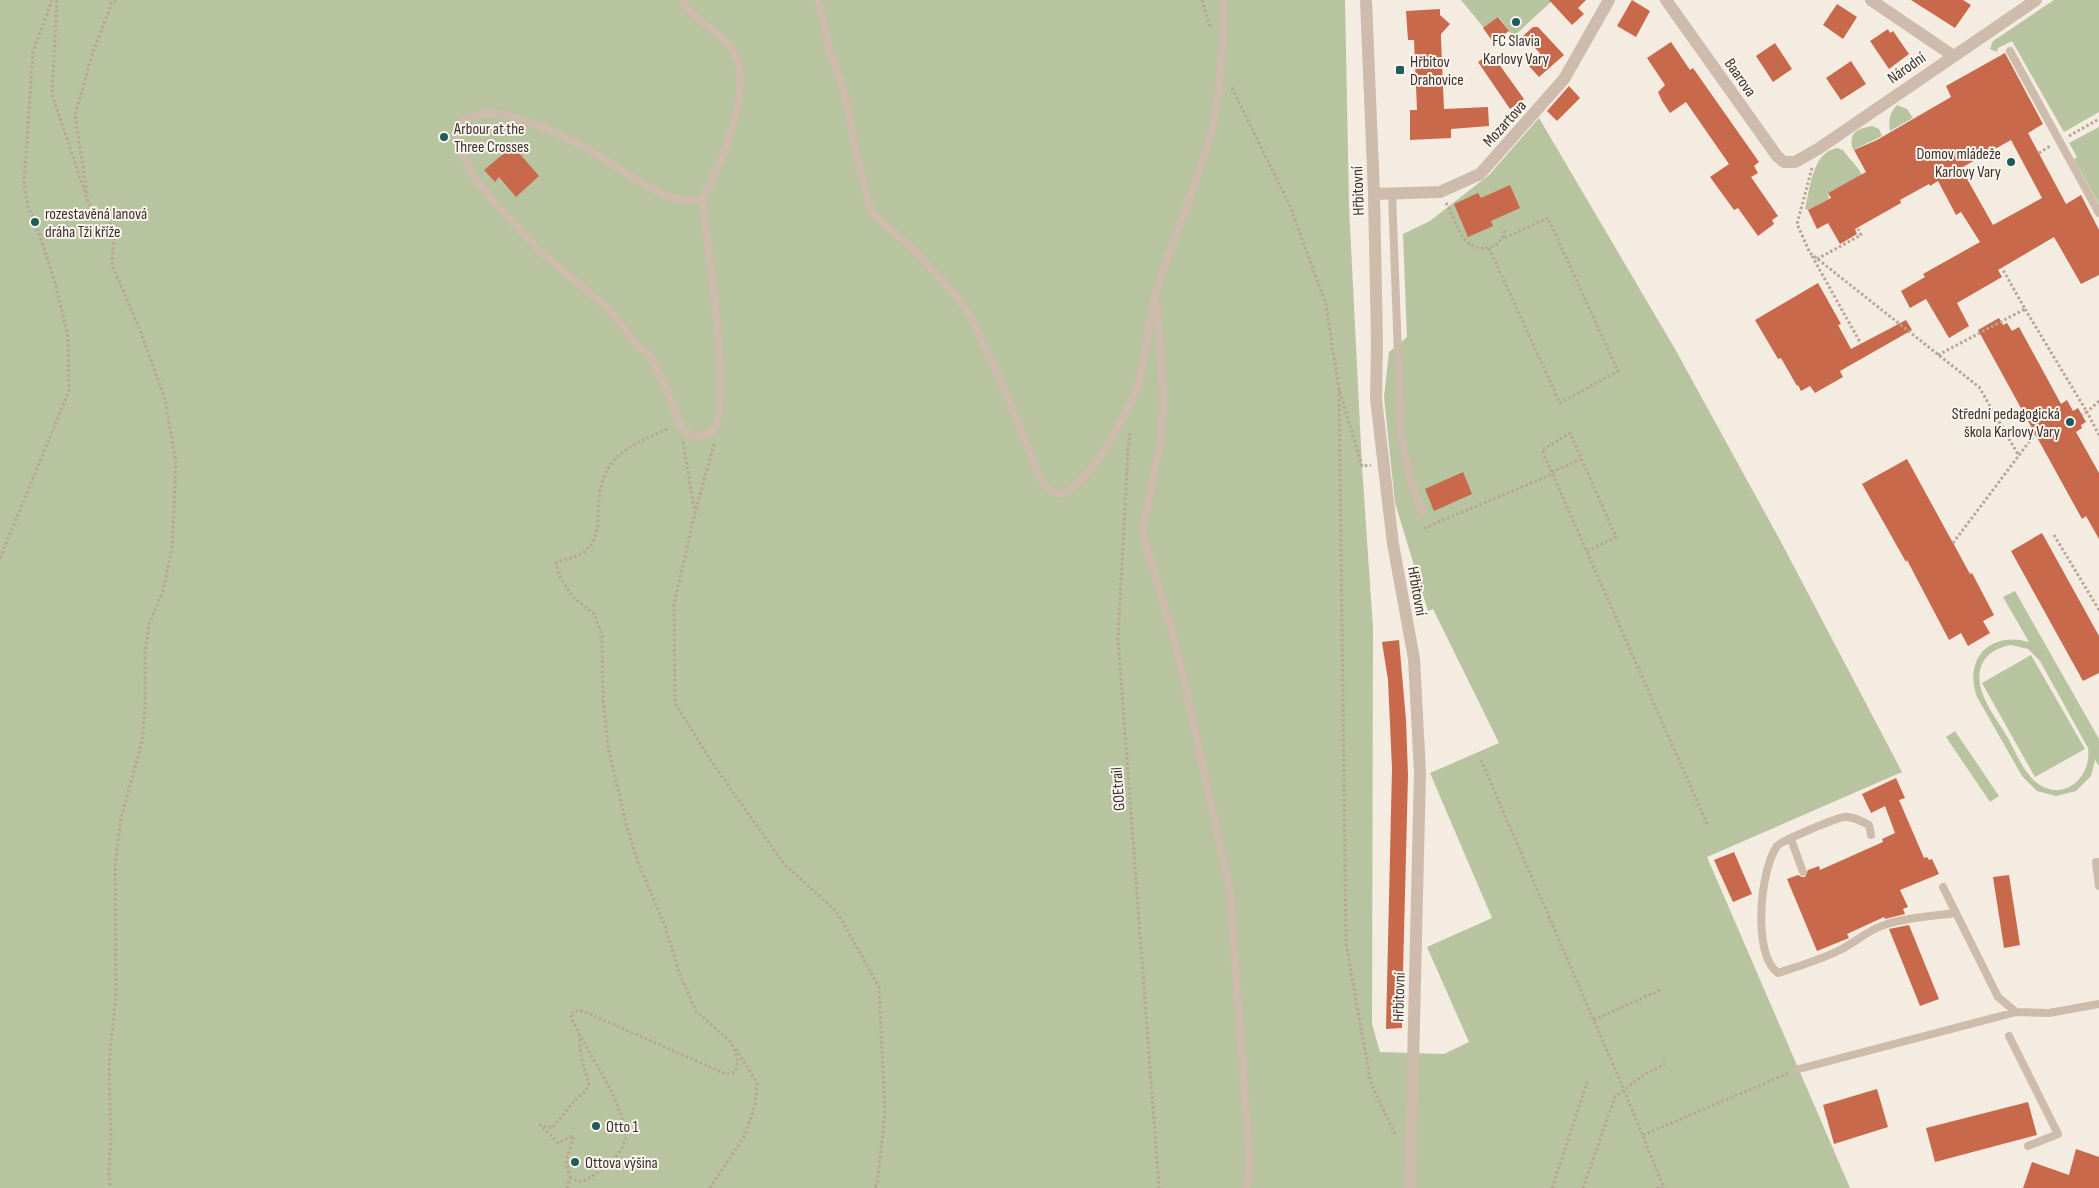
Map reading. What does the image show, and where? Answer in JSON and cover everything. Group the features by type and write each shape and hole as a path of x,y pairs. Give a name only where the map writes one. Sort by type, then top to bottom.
{"street":[{"name":"Hřbitovní","path":"1366,0 1374,194 1377,343 1376,399 1393,544 1414,659 1420,772 1410,1188"},
{"name":"Mozartova","path":"1374,194 1440,192 1480,174 1530,120 1564,79 1609,0"},
{"name":"Baarova","path":"1666,0 1777,156 1784,162 1795,162"},
{"path":"1871,0 1952,55"},
{"name":"Národní","path":"1795,162 1818,149 1952,55 2036,0"}],"lane":[{"path":"683,0 694,16 730,47 735,54 740,70 734,119 726,151 715,178 702,199 721,377 718,419 712,432 702,436 689,434 680,424 667,390 650,356 633,341 620,322 604,305 542,253 496,205 472,174 459,147 457,136 462,120 494,113 544,127 601,157 665,196 690,202 702,199"},
{"path":"817,0 821,9 829,51 840,78 848,109 856,155 872,213 912,248 951,290 969,313 1006,393 1040,478 1048,489 1056,493 1066,492 1076,487 1099,460 1136,389 1156,291 1210,135 1222,67 1224,0"},
{"path":"2010,51 2099,213"},
{"path":"1392,193 1401,436 1409,474 1422,512"},
{"path":"1156,291 1163,397 1161,430 1142,531 1177,650 1230,891 1250,1169 1246,1188"},
{"path":"1871,834 1869,825 1854,818 1842,817 1778,844 1768,865 1761,932 1771,969 1778,973 1823,958 1886,924 1911,918 1956,913"},
{"path":"1791,839 1803,872"},
{"path":"2099,862 2096,862 2099,886"},
{"path":"1943,887 1998,997 2016,1012"},
{"path":"1799,1069 2016,1012 2049,1013 2099,1004"},
{"path":"2009,1036 2058,1134 2028,1146"}],"path":[{"path":"0,558 69,390 68,336 54,279 35,221 28,207 24,184 33,52 52,0"},
{"path":"56,0 52,96 88,201 92,208 108,216 114,235 112,264 138,325 165,399 176,463 172,549 163,591 149,624 145,652 145,707 142,742 121,818 115,866 116,993 109,1065 112,1138 109,1169 110,1188"},
{"path":"88,201 75,115 92,52 112,2 116,0"},
{"path":"1222,67 1290,206 1326,305 1339,389 1362,466 1384,464"},
{"path":"1818,149 1797,224 1810,253 1861,344"},
{"path":"1440,192 1463,240 1470,245 1482,249 1496,246 1502,239 1505,230"},
{"path":"1489,248 1560,403 1618,371 1548,218 1502,239"},
{"path":"1817,259 1861,235 1858,229"},
{"path":"1810,253 1979,387 2019,456"},
{"path":"2002,268 2099,435"},
{"path":"1938,355 2025,308"},
{"path":"1339,389 1346,944 1371,1084 1398,1141"},
{"path":"2082,415 2099,401"},
{"path":"718,419 717,432 694,513 674,604 675,703 711,761 784,864 837,912 878,987 885,1112 877,1185 873,1188"},
{"path":"694,513 680,424 632,445 613,462 601,484 598,530 587,550 556,563 559,575 572,596 594,614 602,636 603,699 608,746 626,824 638,862 665,926 680,972 696,1011 732,1043 757,1083 755,1105 745,1135 710,1188"},
{"name":"GOEtrail","path":"1131,424 1118,639 1159,1188"},
{"path":"1587,551 1616,538 1570,433 1542,450 1708,826"},
{"path":"1953,543 2035,434"},
{"path":"1424,528 1581,459"},
{"path":"2054,535 2099,610"},
{"path":"1481,760 1664,1187 1656,1188"},
{"path":"1594,1020 1660,990"},
{"path":"567,1188 570,1178 566,1162 574,1137 572,1136 558,1143 540,1125 552,1128 577,1098 585,1092 589,1083 582,1060 580,1037 570,1014 578,1010 590,1014 726,1074 735,1072 738,1061 732,1043"},
{"path":"570,1178 581,1182 591,1178 619,1155 626,1136 619,1108 599,1065 574,1024"},
{"path":"1583,1188 1616,1097 1645,1074 1665,1064"},
{"path":"1642,1135 1799,1069"},
{"path":"1552,1188 1588,1080"}],"green space":[{"path":"0,0 1345,0 1349,206 1362,466 1373,628 1372,1024 1380,1052 1444,1054 1469,1042 1427,947 1492,918 1430,773 1499,743 1433,609 1428,611 1395,503 1384,397 1389,352 1407,337 1403,234 1430,221 1489,175 1539,118 1675,349 1781,542 1902,772 1707,857 1850,1188 0,1188"},
{"name":"FC Slavia Karlovy Vary","path":"1461,0 1553,0 1513,37 1499,17 1484,28"},
{"path":"2054,0 2099,0 2099,112 2064,132 2012,41 1998,48 1997,52 1990,49 1993,41"},
{"path":"1897,105 1907,109 1913,118 1890,131 1890,117"},
{"path":"1872,126 1879,129 1882,136 1853,150 1852,140 1855,133 1858,130"},
{"path":"2099,127 2099,204 2074,159 2077,157 2069,143"},
{"path":"1837,148 1843,150 1862,175 1828,193 1829,199 1808,210 1805,209 1817,164 1829,151"},
{"path":"2015,591 2099,739 2099,766 2095,760 2091,776 2076,791 2056,796 2037,791 2022,776 1977,697 1974,670 1977,660 1984,651 1992,644 2003,640 2029,642 2003,597","holes":["2011,645 2028,649 2040,661 2088,748 2086,769 2074,784 2066,788 2057,790 2047,788 2032,779 1985,700 1981,689 1980,669 1985,659 1991,653"]},
{"path":"2031,655 2085,749 2035,777 1982,683"},
{"path":"1955,731 1999,796 1990,802 1946,737"}],"building":[{"path":"1549,0 1586,0 1578,8 1584,14 1572,25"},
{"path":"1632,0 1650,11 1636,37 1617,26"},
{"path":"1911,0 1963,0 1971,5 1955,28"},
{"path":"1837,4 1857,17 1843,39 1823,25"},
{"path":"1440,9 1440,15 1450,24 1441,34 1444,109 1488,107 1489,126 1451,129 1451,138 1410,140 1410,110 1417,110 1414,40 1408,40 1406,11"},
{"path":"1498,17 1509,31 1493,42 1483,28"},
{"path":"1533,27 1538,27 1564,55 1539,77 1528,65 1540,53 1523,36"},
{"path":"1888,29 1890,33 1893,31 1909,54 1889,69 1870,41"},
{"path":"1671,42 1690,70 1693,68 1759,162 1754,166 1758,173 1751,177 1778,216 1772,220 1774,224 1758,236 1738,208 1734,210 1710,177 1729,164 1686,102 1670,113 1662,101 1658,92 1665,85 1647,58"},
{"path":"1775,43 1792,69 1773,82 1756,56"},
{"path":"1491,53 1524,99 1510,109 1478,62"},
{"path":"2005,53 2043,124 2028,133 2066,204 2081,195 2099,230 2099,275 2081,284 2054,237 1998,270 2002,277 1957,303 1969,326 1949,338 1926,299 1910,308 1901,291 1925,277 1923,274 1980,242 1961,212 1956,215 1938,181 1900,200 1901,203 1855,229 1857,234 1840,244 1828,223 1817,229 1808,210 1831,198 1828,193 1866,172 1854,150 1877,140 1951,97 1946,86","holes":["2011,140 2042,198 1993,225 1961,168"]},
{"path":"1851,61 1866,84 1841,100 1826,78"},
{"path":"1569,86 1580,98 1557,121 1547,111"},
{"path":"513,146 539,176 516,197 499,177 495,182 484,170"},
{"path":"1510,185 1520,208 1491,221 1493,226 1468,237 1454,204 1478,193 1481,198"},
{"path":"1818,283 1841,324 1838,325 1851,349 1906,320 1912,330 1840,371 1843,377 1815,393 1810,386 1801,391 1781,358 1778,359 1755,320"},
{"path":"1999,318 2003,325 2007,323 2012,331 2019,327 2061,404 2067,400 2073,411 2078,408 2086,422 2076,432 2099,473 2099,539 2086,516 2082,519 1978,330"},
{"path":"1907,459 1994,615 1983,621 1990,633 1968,646 1961,633 1949,640 1907,560 1906,562 1862,484"},
{"path":"1463,472 1472,494 1434,511 1425,489"},
{"path":"2042,533 2099,636 2099,673 2083,681 2011,551"},
{"path":"1399,640 1406,720 1408,775 1402,1028 1386,1029 1392,768 1388,680 1382,642"},
{"path":"1896,778 1905,798 1899,800 1924,858 1932,859 1939,874 1900,890 1908,907 1903,909 1905,914 1885,919 1884,917 1847,934 1849,938 1817,951 1787,879 1798,875 1805,877 1808,870 1819,866 1820,870 1883,842 1882,839 1895,833 1885,806 1871,813 1862,794"},
{"path":"1734,852 1752,894 1733,902 1714,860"},
{"path":"2009,875 2020,945 2004,948 1993,877"},
{"path":"1909,925 1939,999 1920,1006 1889,929"},
{"path":"1877,1089 1888,1127 1834,1144 1823,1105"},
{"path":"2028,1102 2037,1135 1935,1162 1926,1128"},
{"path":"2076,1149 2099,1157 2099,1188 2023,1188 2032,1162 2069,1175"}],"place":[{"name":"FC Slavia Karlovy Vary","path":"1516,22"},
{"name":"Hřbitov Drahovice","path":"1400,70"},
{"name":"Arbour at the Three Crosses","path":"444,137"},
{"name":"Domov mládeže Karlovy Vary","path":"2011,162"},
{"name":"rozestavěná lanová dráha Tži kříže","path":"35,222"},
{"name":"Střední pedagogická škola Karlovy Vary","path":"2070,422"},
{"name":"Otto 1","path":"596,1126"},
{"name":"Ottova výšina","path":"575,1162"}]}
